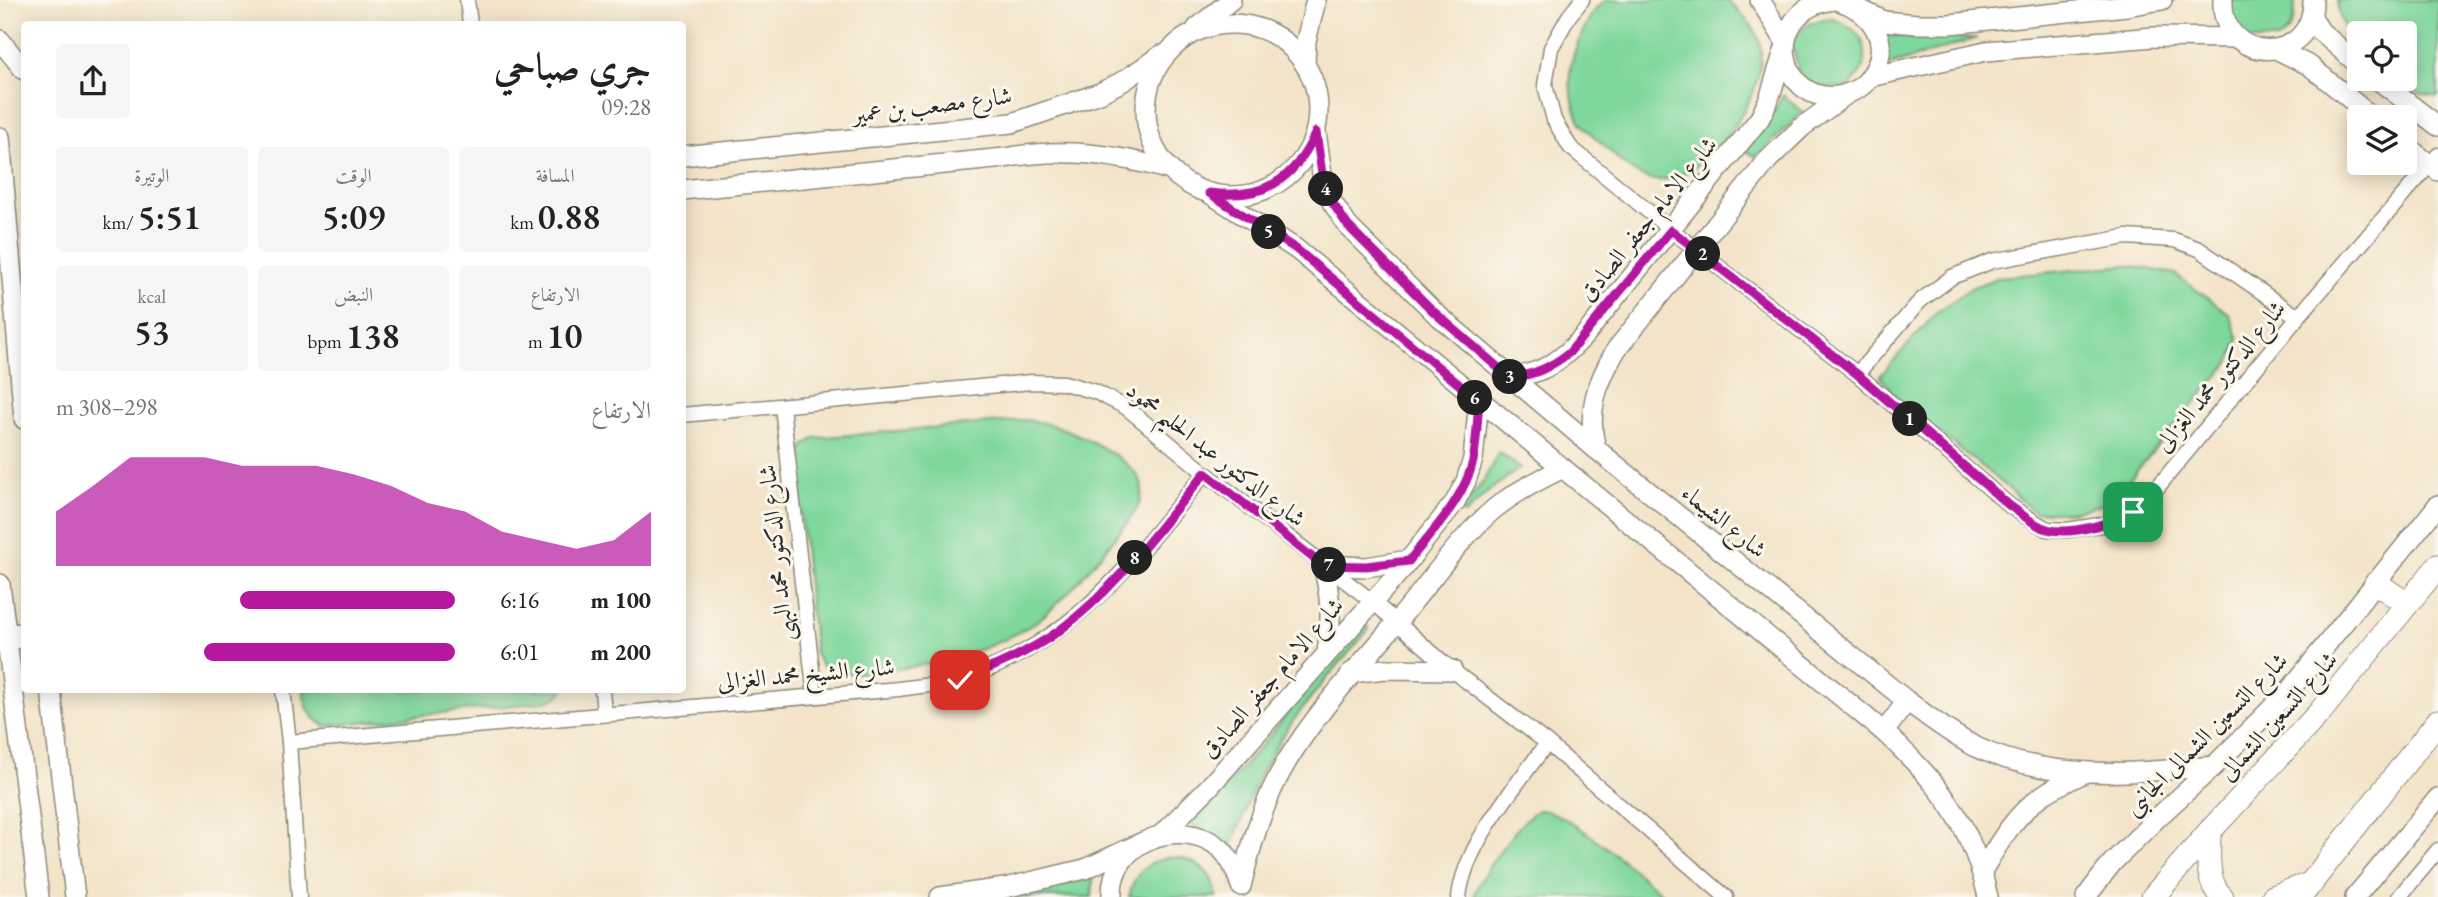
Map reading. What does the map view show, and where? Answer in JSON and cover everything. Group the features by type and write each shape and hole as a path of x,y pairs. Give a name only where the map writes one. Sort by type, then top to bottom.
{"main road":[{"name":"شارع التسعين الشمالى","path":"2153,897 2208,832 2320,712 2438,566"},
{"path":"2376,583 2407,604"},
{"path":"2273,897 2306,890 2438,721"},
{"path":"2208,832 2210,875 2214,890 2222,897"}],"street":[{"path":"467,0 470,21"},
{"path":"1231,0 1171,49 1157,66 1148,87 1145,109 1148,132 1157,153 1171,170 1188,184 1209,193 1296,249 1884,732 1911,757 1956,813 1971,841 1988,897"},
{"path":"1306,65 1306,41 1316,0"},
{"name":"شارع الدكتور محمد الغزالى","path":"1582,0 1569,16 1551,48 1545,85 1553,120 1570,147 1671,230 1857,374 2010,506 2047,529 2067,530 2113,523 2133,512 2152,494 2298,317 2435,164"},
{"path":"1760,0 1784,46 1789,70 1801,85 1828,96 1847,94"},
{"path":"1784,46 1792,23 1806,8 1834,0 1884,21 1917,24 1949,24 2162,0"},
{"path":"2223,0 2225,20 2237,38 2252,47 2264,50 2288,46 2299,38 2312,8"},
{"path":"2312,8 2320,31 2347,55"},
{"path":"1595,449 1591,431 1593,399 1601,376 1616,351 1784,143 1847,94 1864,85 1877,66 1880,41 1876,29 1859,9"},
{"path":"1189,35 1206,27 1244,24 1279,38 1294,50 1306,65 1315,86 1318,109 1316,132 1307,153 1293,170 1275,184 1254,193 1231,196 1209,193"},
{"path":"1870,77 1986,51 2154,37 2237,38"},
{"path":"0,40 21,66"},
{"name":"شارع الامام جعفر الصادق","path":"1509,377 1528,376 1550,367 1569,353 1760,118 1769,99 1784,46"},
{"name":"شارع مصعب بن عمير","path":"686,156 1012,123 1100,93 1125,80 1171,49"},
{"path":"2276,49 2310,66 2357,105"},
{"path":"2393,91 2438,126"},
{"name":"شارع الشيماء","path":"1316,132 1323,181 1332,202 1348,226 1434,312 1595,449 1945,730 1976,747 2009,760 2045,767 2087,772 2164,771 2214,766"},
{"path":"0,137 21,384"},
{"path":"686,190 1049,152 1108,155 1171,170"},
{"path":"2417,152 2435,164"},
{"path":"1857,374 1920,301 1952,277 1992,261 2126,237 2174,240 2199,249 2298,317"},
{"name":"شارع الدكتور عبد الحليم محمود","path":"686,415 998,385 1064,383 1096,392 1126,408 1322,565 1373,601 1452,670 1547,743 1727,897"},
{"name":"شارع الامام جعفر الصادق","path":"1161,834 1209,787 1409,561 1455,502 1473,460 1479,401"},
{"name":"شارع الدكتور محمد البهى","path":"782,406 815,696"},
{"path":"1241,891 1253,838 1286,763 1310,726 1351,673 1478,524 1512,496 1563,468"},
{"name":"شارع الشيخ محمد الغزالى","path":"289,742 899,689 960,680 1021,654 1059,631 1091,605 1124,571 1205,473"},
{"name":"شارع التسعين الشمالى الجانبى","path":"2086,897 2112,863 2138,836 2214,766 2289,691 2438,505"},
{"path":"1327,652 1331,623 1330,593 1322,565 1366,566 1409,561"},
{"path":"0,584 10,637 39,897"},
{"path":"1351,673 1385,669 1452,670"},
{"path":"0,689 16,707"},
{"path":"51,693 75,897"},
{"path":"284,693 299,897"},
{"path":"602,693 604,714"},
{"path":"1884,732 1907,701"},
{"path":"1459,897 1466,863 1482,835 1547,743"},
{"path":"1982,872 2007,831 2022,813 2042,795 2087,772"},
{"path":"2356,897 2438,798"},
{"path":"940,897 1005,888 1085,869 1161,834 1183,832 1203,838 1221,849 1234,866 1241,891"},
{"path":"1112,897 1117,872 1128,855 1143,842"},
{"path":"2399,897 2438,850"}],"green space":[{"path":"1606,0 1726,0 1749,22 1757,35 1761,51 1760,70 1742,113 1712,153 1693,168 1674,177 1655,180 1636,173 1588,131 1578,117 1570,85 1572,59 1591,16"},
{"path":"2226,0 2294,0 2294,17 2287,32 2278,40 2242,40"},
{"path":"2337,0 2438,0 2438,97 2415,91 2417,91 2417,21 2347,21 2347,31"},
{"path":"1829,18 1852,29 1860,37 1865,56 1863,67 1848,88 1803,86 1791,42 1807,26"},
{"path":"1886,35 1922,38 1978,38 1887,66"},
{"path":"1783,95 1803,112 1756,157 1745,150 1769,120"},
{"path":"2127,265 2175,274 2229,314 2239,339 2229,363 2109,503 2070,512 2034,512 1898,399 1880,376 1937,312 1971,288 1999,277"},
{"path":"1025,420 1052,425 1079,436 1108,451 1132,470 1140,480 1142,490 1139,504 1127,523 1057,604 1037,621 999,642 957,657 892,670 847,673 834,672 824,667 815,654 796,467 804,446 815,438"},
{"path":"1499,452 1520,468 1490,490 1465,514 1460,511 1483,482"},
{"path":"1362,621 1369,629 1315,693 1277,744 1256,784 1230,852 1188,822 1234,777"},
{"path":"304,693 561,693 558,697 542,702 325,726 309,711"},
{"path":"1538,810 1567,820 1585,832 1666,897 1474,897 1501,850 1520,826"},
{"path":"1181,858 1202,868 1212,880 1217,897 1129,897 1134,881 1143,869 1156,861"},
{"path":"1093,878 1092,897 997,897"}],"route":[{"path":"960,680 1021,654 1059,631 1091,605 1124,571 1205,473 1322,565 1388,565 1409,561 1455,502 1473,460 1479,401 1296,249 1209,193 1231,196 1254,193 1275,184 1293,170 1307,153 1316,132 1323,181 1332,202 1348,226 1434,312 1509,377 1528,376 1550,367 1569,353 1671,230 1857,374 2010,506 2027,517 2047,529 2067,530 2113,523 2133,512"}]}
